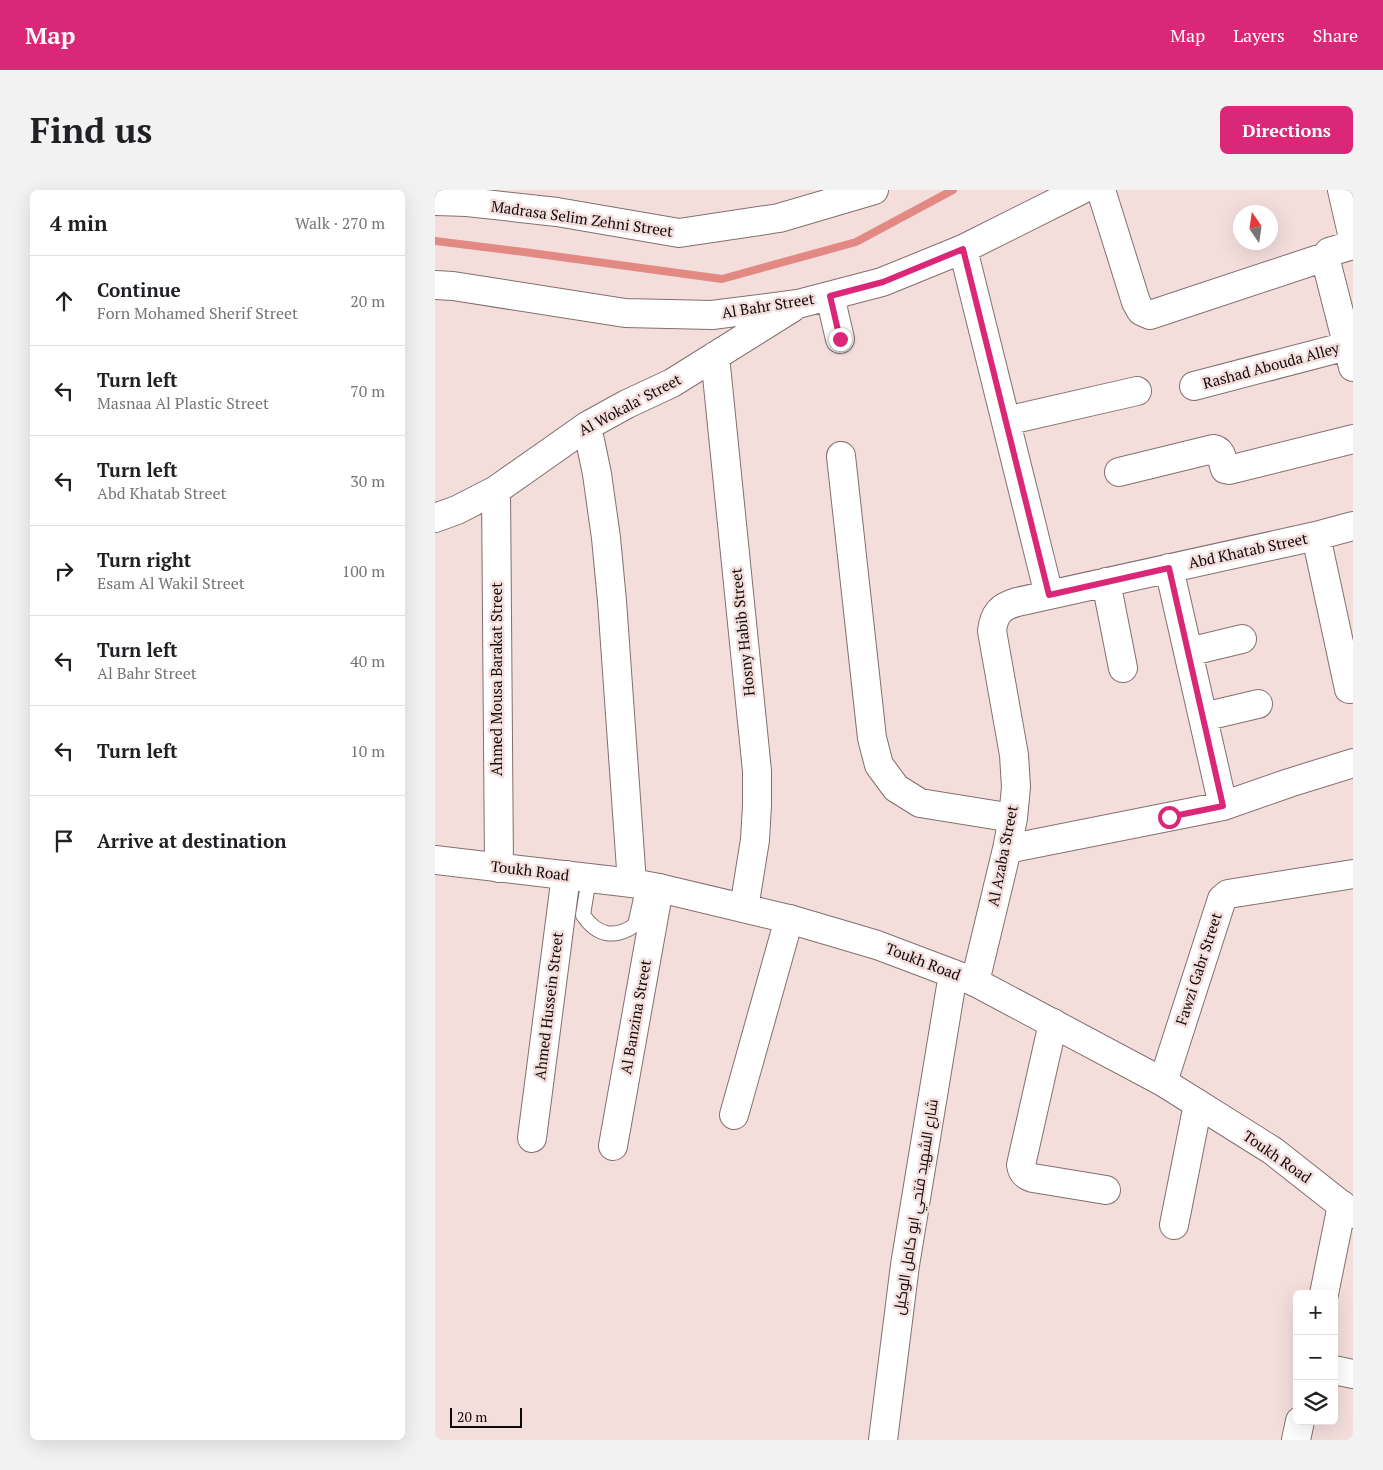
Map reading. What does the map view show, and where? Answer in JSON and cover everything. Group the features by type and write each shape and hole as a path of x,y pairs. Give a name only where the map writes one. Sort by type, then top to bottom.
{"street":[{"name":"Madrasa Selim Zehni Street","path":"435,201 467,202 557,212 679,233 779,218 875,190"},
{"name":"Al Bahr Street","path":"435,285 453,286 625,313 711,315 798,304 883,282 963,249 1081,190"},
{"path":"1101,190 1136,302 1141,311 1150,315 1325,257 1329,252 1353,245"},
{"path":"1342,190 1353,238"},
{"path":"963,249 1049,595"},
{"path":"1325,257 1350,357"},
{"path":"830,296 840,339"},
{"name":"Al Wokala' Street","path":"435,518 457,510 496,490 587,426 627,404 672,384 798,304"},
{"name":"Hosny Habib Street","path":"715,356 757,771 755,840 744,908"},
{"name":"Rashad Abouda Alley","path":"1194,386 1350,357"},
{"path":"1006,421 1137,391"},
{"name":"Al Banzina Street","path":"587,426 597,474 606,538 645,885 613,1146"},
{"path":"1119,472 1213,449 1217,449 1220,452 1225,469 1229,470 1353,439"},
{"path":"841,456 872,738 879,765 896,788 920,803 1013,818"},
{"name":"Ahmed Mousa Barakat Street","path":"496,490 499,868"},
{"name":"Abd Khatab Street","path":"998,612 1007,605 1316,536 1353,526"},
{"path":"1316,536 1349,689"},
{"path":"1169,568 1223,806"},
{"path":"1106,582 1123,668"},
{"name":"Al Azaba Street","path":"964,978 1007,849 1016,787 1014,755 992,631 993,621 998,612"},
{"path":"1188,652 1242,640"},
{"path":"1203,717 1258,704"},
{"path":"1007,849 1223,806 1353,763"},
{"name":"Toukh Road","path":"435,860 645,885 744,908 877,945 964,978 1163,1082 1273,1151 1347,1209"},
{"name":"Fawzi Gabr Street","path":"1163,1082 1222,899 1228,894 1353,874"},
{"name":"Ahmed Hussein Street","path":"532,1138 577,877"},
{"path":"733,1115 789,920"},
{"name":"شارع الشهيد فتحي ابو كامل الوكيل","path":"883,1440 905,1265 964,978"},
{"path":"1053,1023 1021,1165 1022,1169 1024,1174 1033,1178 1106,1190"},
{"path":"1174,1225 1198,1104"},
{"path":"1325,1290 1347,1209"},
{"path":"1338,1371 1353,1374"},
{"path":"1296,1440 1299,1425"}],"lane":[{"path":"577,877 583,916 594,928 609,934 619,934 635,925 645,885"}],"waterway":[{"path":"435,241 722,279 856,242 953,190"}],"route":[{"path":"840,339 830,296 883,282 963,249 1049,595 1169,568 1223,806 1169,817"}]}
